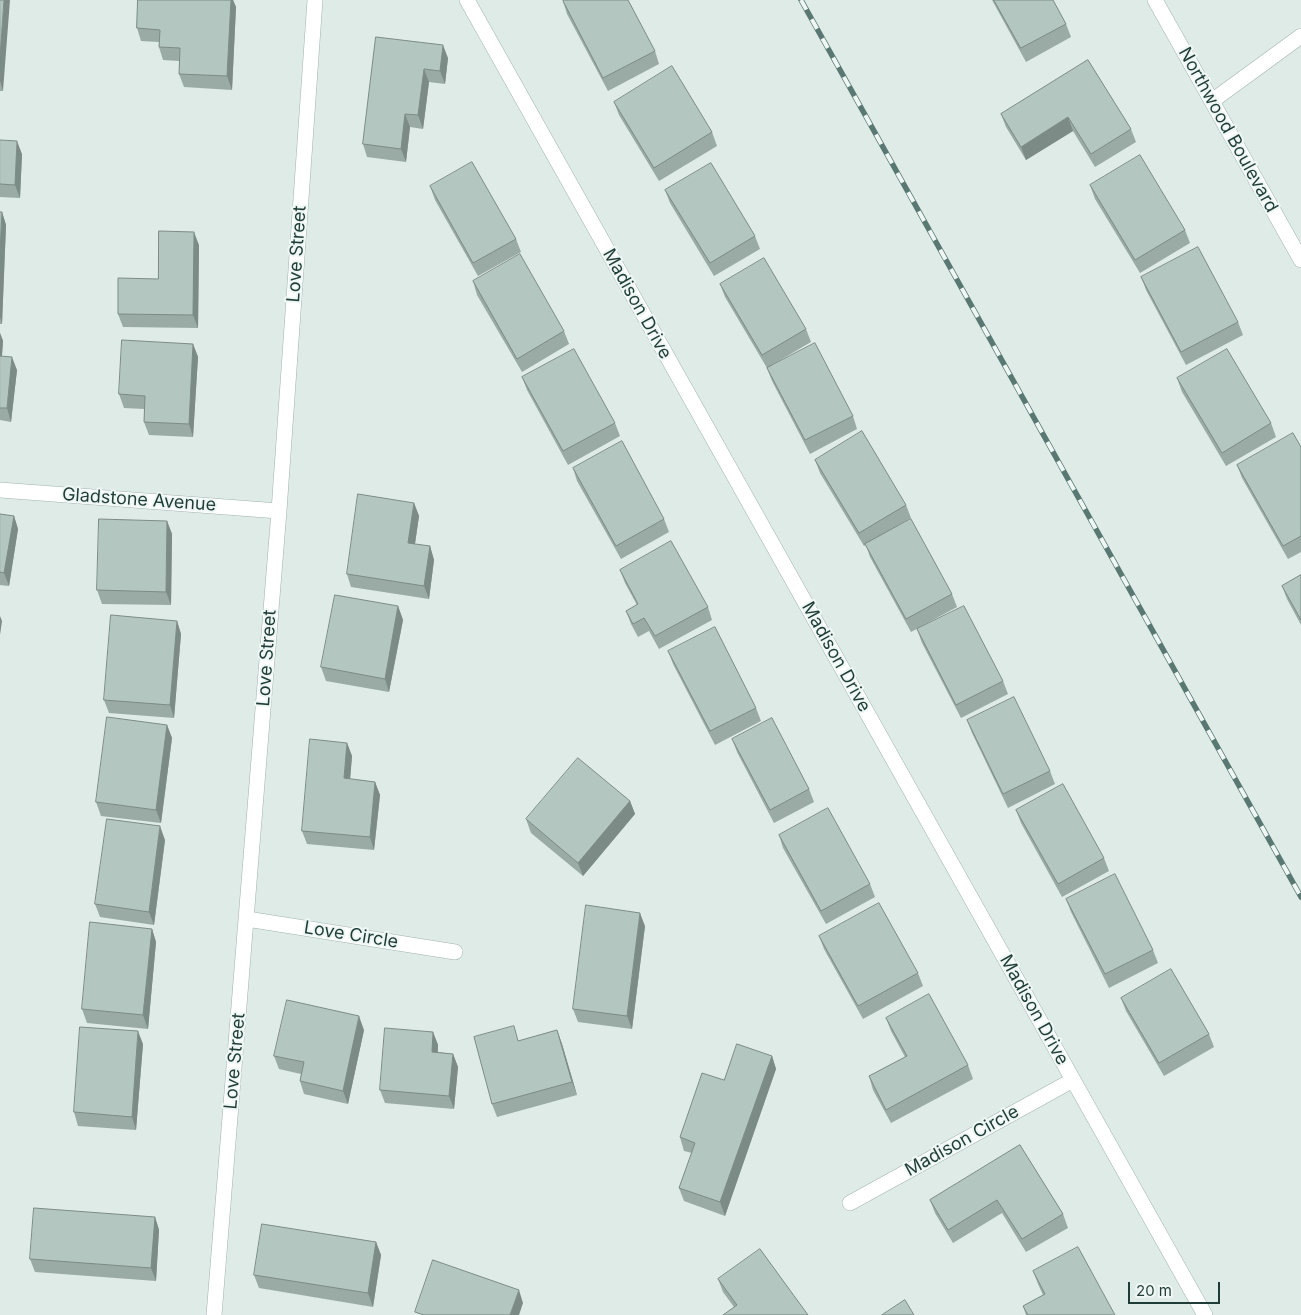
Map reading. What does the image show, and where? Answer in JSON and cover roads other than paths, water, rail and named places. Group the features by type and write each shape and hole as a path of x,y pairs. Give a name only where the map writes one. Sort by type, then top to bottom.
{"street":[{"name":"Love Street","path":"214,1315 279,511 315,0"},
{"name":"Madison Drive","path":"466,0 1205,1315"},
{"name":"Northwood Boulevard","path":"1155,0 1301,260"},
{"path":"1212,101 1301,36"},
{"name":"Gladstone Avenue","path":"0,490 279,511"},
{"name":"Love Circle","path":"247,919 455,952"},
{"name":"Madison Circle","path":"850,1203 1073,1080"}],"railway":[{"path":"801,0 1301,897"}]}
